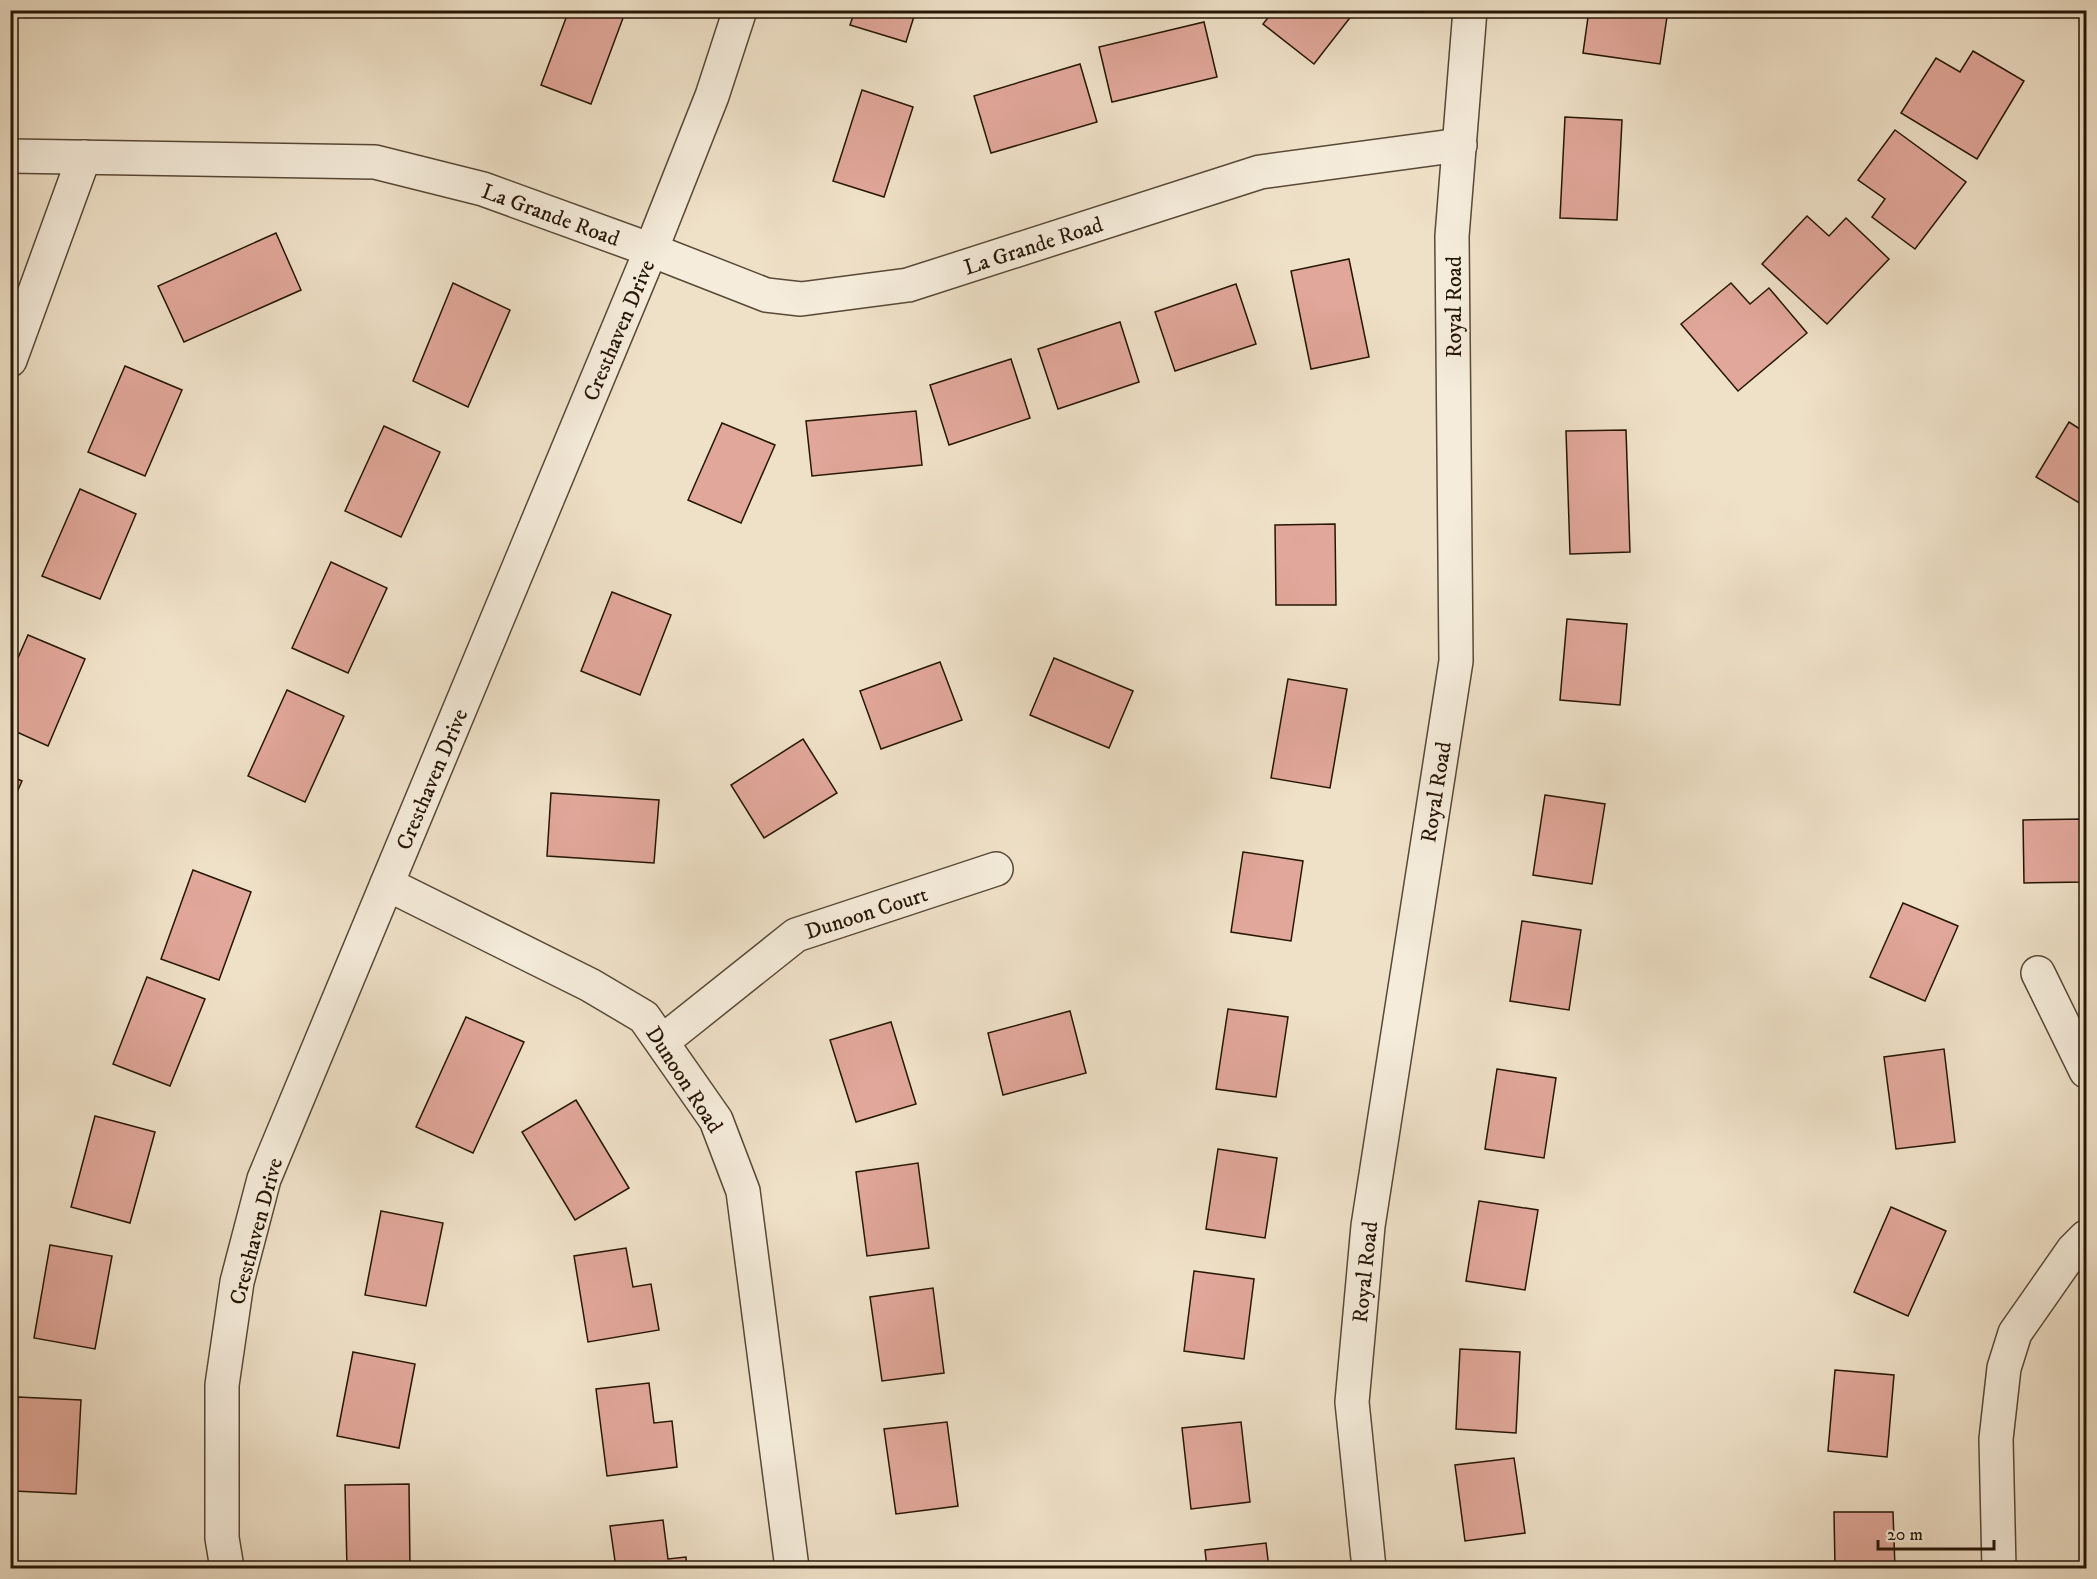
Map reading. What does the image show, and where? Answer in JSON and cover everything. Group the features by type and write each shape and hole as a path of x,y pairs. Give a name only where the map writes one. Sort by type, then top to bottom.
{"street":[{"name":"Cresthaven Drive","path":"227,1569 222,1538 222,1385 237,1282 264,1179 651,250 712,96 740,10"},
{"name":"Royal Road","path":"1369,1569 1352,1402 1368,1226 1456,661 1452,236 1470,10"},
{"name":"La Grande Road","path":"10,156 375,162 483,189 651,250 766,295 801,299 908,285 1260,172 1460,145"},
{"path":"10,360 84,157"},
{"name":"Dunoon Court","path":"663,1041 796,935 996,869"},
{"name":"Dunoon Road","path":"387,884 590,985 644,1017 663,1041 716,1120 743,1191 792,1569"},
{"path":"2038,973 2086,1071"},
{"path":"1999,1569 1996,1439 2004,1368 2015,1334 2073,1250 2086,1238"}],"building":[{"path":"454,10 481,10 479,17"},
{"path":"569,10 626,10 591,104 541,85"},
{"path":"855,10 916,10 906,42 850,25"},
{"path":"1274,10 1356,10 1314,64 1263,24"},
{"path":"1589,10 1668,10 1660,64 1583,53"},
{"path":"2022,10 2046,10 2044,17"},
{"path":"1204,22 1217,77 1112,102 1099,47"},
{"path":"1973,51 2024,81 1977,159 1901,113 1936,58 1960,72"},
{"path":"1080,64 1097,122 991,153 974,96"},
{"path":"862,90 913,107 884,197 833,181"},
{"path":"1565,117 1622,120 1617,220 1560,218"},
{"path":"1895,130 1966,182 1915,249 1872,217 1885,199 1858,180"},
{"path":"1807,216 1829,236 1846,218 1889,259 1827,324 1762,264"},
{"path":"276,233 301,290 184,342 158,286"},
{"path":"1349,259 1369,357 1311,369 1291,271"},
{"path":"453,283 510,310 468,407 413,381"},
{"path":"1731,283 1750,304 1769,288 1807,333 1738,391 1681,324"},
{"path":"1236,284 1256,344 1175,371 1155,312"},
{"path":"1120,322 1139,382 1058,409 1038,349"},
{"path":"1011,359 1030,418 949,445 930,385"},
{"path":"125,366 182,390 145,476 88,452"},
{"path":"916,411 922,465 812,476 806,421"},
{"path":"2069,422 2086,433 2086,507 2036,477"},
{"path":"722,423 775,445 741,523 688,500"},
{"path":"384,426 440,452 401,537 345,511"},
{"path":"1626,430 1630,552 1570,554 1566,431"},
{"path":"80,489 136,514 100,599 42,576"},
{"path":"1335,524 1336,605 1276,605 1275,525"},
{"path":"331,562 387,588 348,673 292,648"},
{"path":"612,592 671,615 640,695 581,671"},
{"path":"1567,619 1627,624 1620,705 1560,700"},
{"path":"28,635 85,659 48,746 10,729 10,676"},
{"path":"1054,658 1133,691 1109,748 1030,715"},
{"path":"940,662 962,720 881,749 860,691"},
{"path":"1288,679 1347,689 1330,788 1271,778"},
{"path":"287,690 344,716 305,802 248,776"},
{"path":"803,739 837,793 764,838 731,785"},
{"path":"10,776 22,781 10,808"},
{"path":"551,793 659,800 654,863 547,856"},
{"path":"1545,795 1605,804 1592,884 1533,875"},
{"path":"2086,819 2086,882 2024,883 2023,820"},
{"path":"1243,852 1303,861 1291,941 1231,932"},
{"path":"193,870 251,892 219,980 161,959"},
{"path":"1903,903 1958,926 1925,1001 1870,977"},
{"path":"1522,921 1581,930 1569,1010 1510,1001"},
{"path":"147,977 205,999 170,1086 113,1064"},
{"path":"1228,1009 1288,1017 1276,1097 1216,1089"},
{"path":"1070,1011 1086,1073 1003,1095 988,1033"},
{"path":"466,1017 524,1042 473,1153 416,1127"},
{"path":"891,1022 916,1104 856,1122 830,1040"},
{"path":"1944,1049 1955,1142 1896,1149 1884,1057"},
{"path":"1497,1069 1556,1078 1544,1158 1485,1149"},
{"path":"576,1100 629,1188 575,1220 522,1132"},
{"path":"95,1116 155,1132 130,1223 71,1207"},
{"path":"1218,1149 1277,1158 1265,1238 1206,1229"},
{"path":"918,1163 929,1248 867,1256 856,1172"},
{"path":"1479,1201 1538,1210 1525,1290 1466,1281"},
{"path":"1891,1207 1946,1231 1908,1316 1854,1292"},
{"path":"381,1211 443,1223 426,1306 365,1295"},
{"path":"50,1245 112,1256 95,1349 34,1338"},
{"path":"626,1248 633,1287 651,1284 659,1330 588,1342 574,1256"},
{"path":"1194,1271 1254,1279 1244,1359 1184,1351"},
{"path":"933,1288 944,1373 882,1381 870,1297"},
{"path":"1460,1349 1520,1352 1516,1433 1456,1429"},
{"path":"353,1352 415,1364 399,1448 337,1436"},
{"path":"1835,1370 1894,1375 1887,1457 1828,1451"},
{"path":"649,1383 654,1423 672,1421 677,1467 607,1476 596,1389"},
{"path":"18,1397 81,1400 76,1494 14,1491"},
{"path":"947,1422 958,1506 896,1514 884,1429"},
{"path":"1241,1422 1250,1502 1191,1509 1182,1428"},
{"path":"1514,1458 1525,1533 1465,1541 1455,1465"},
{"path":"409,1484 410,1568 347,1568 345,1485"},
{"path":"1834,1512 1893,1512 1895,1568 1835,1568"},
{"path":"663,1520 668,1559 686,1557 687,1568 616,1568 610,1526"},
{"path":"1266,1543 1269,1568 1207,1568 1205,1550"},
{"path":"966,1562 966,1568 913,1568"}]}
